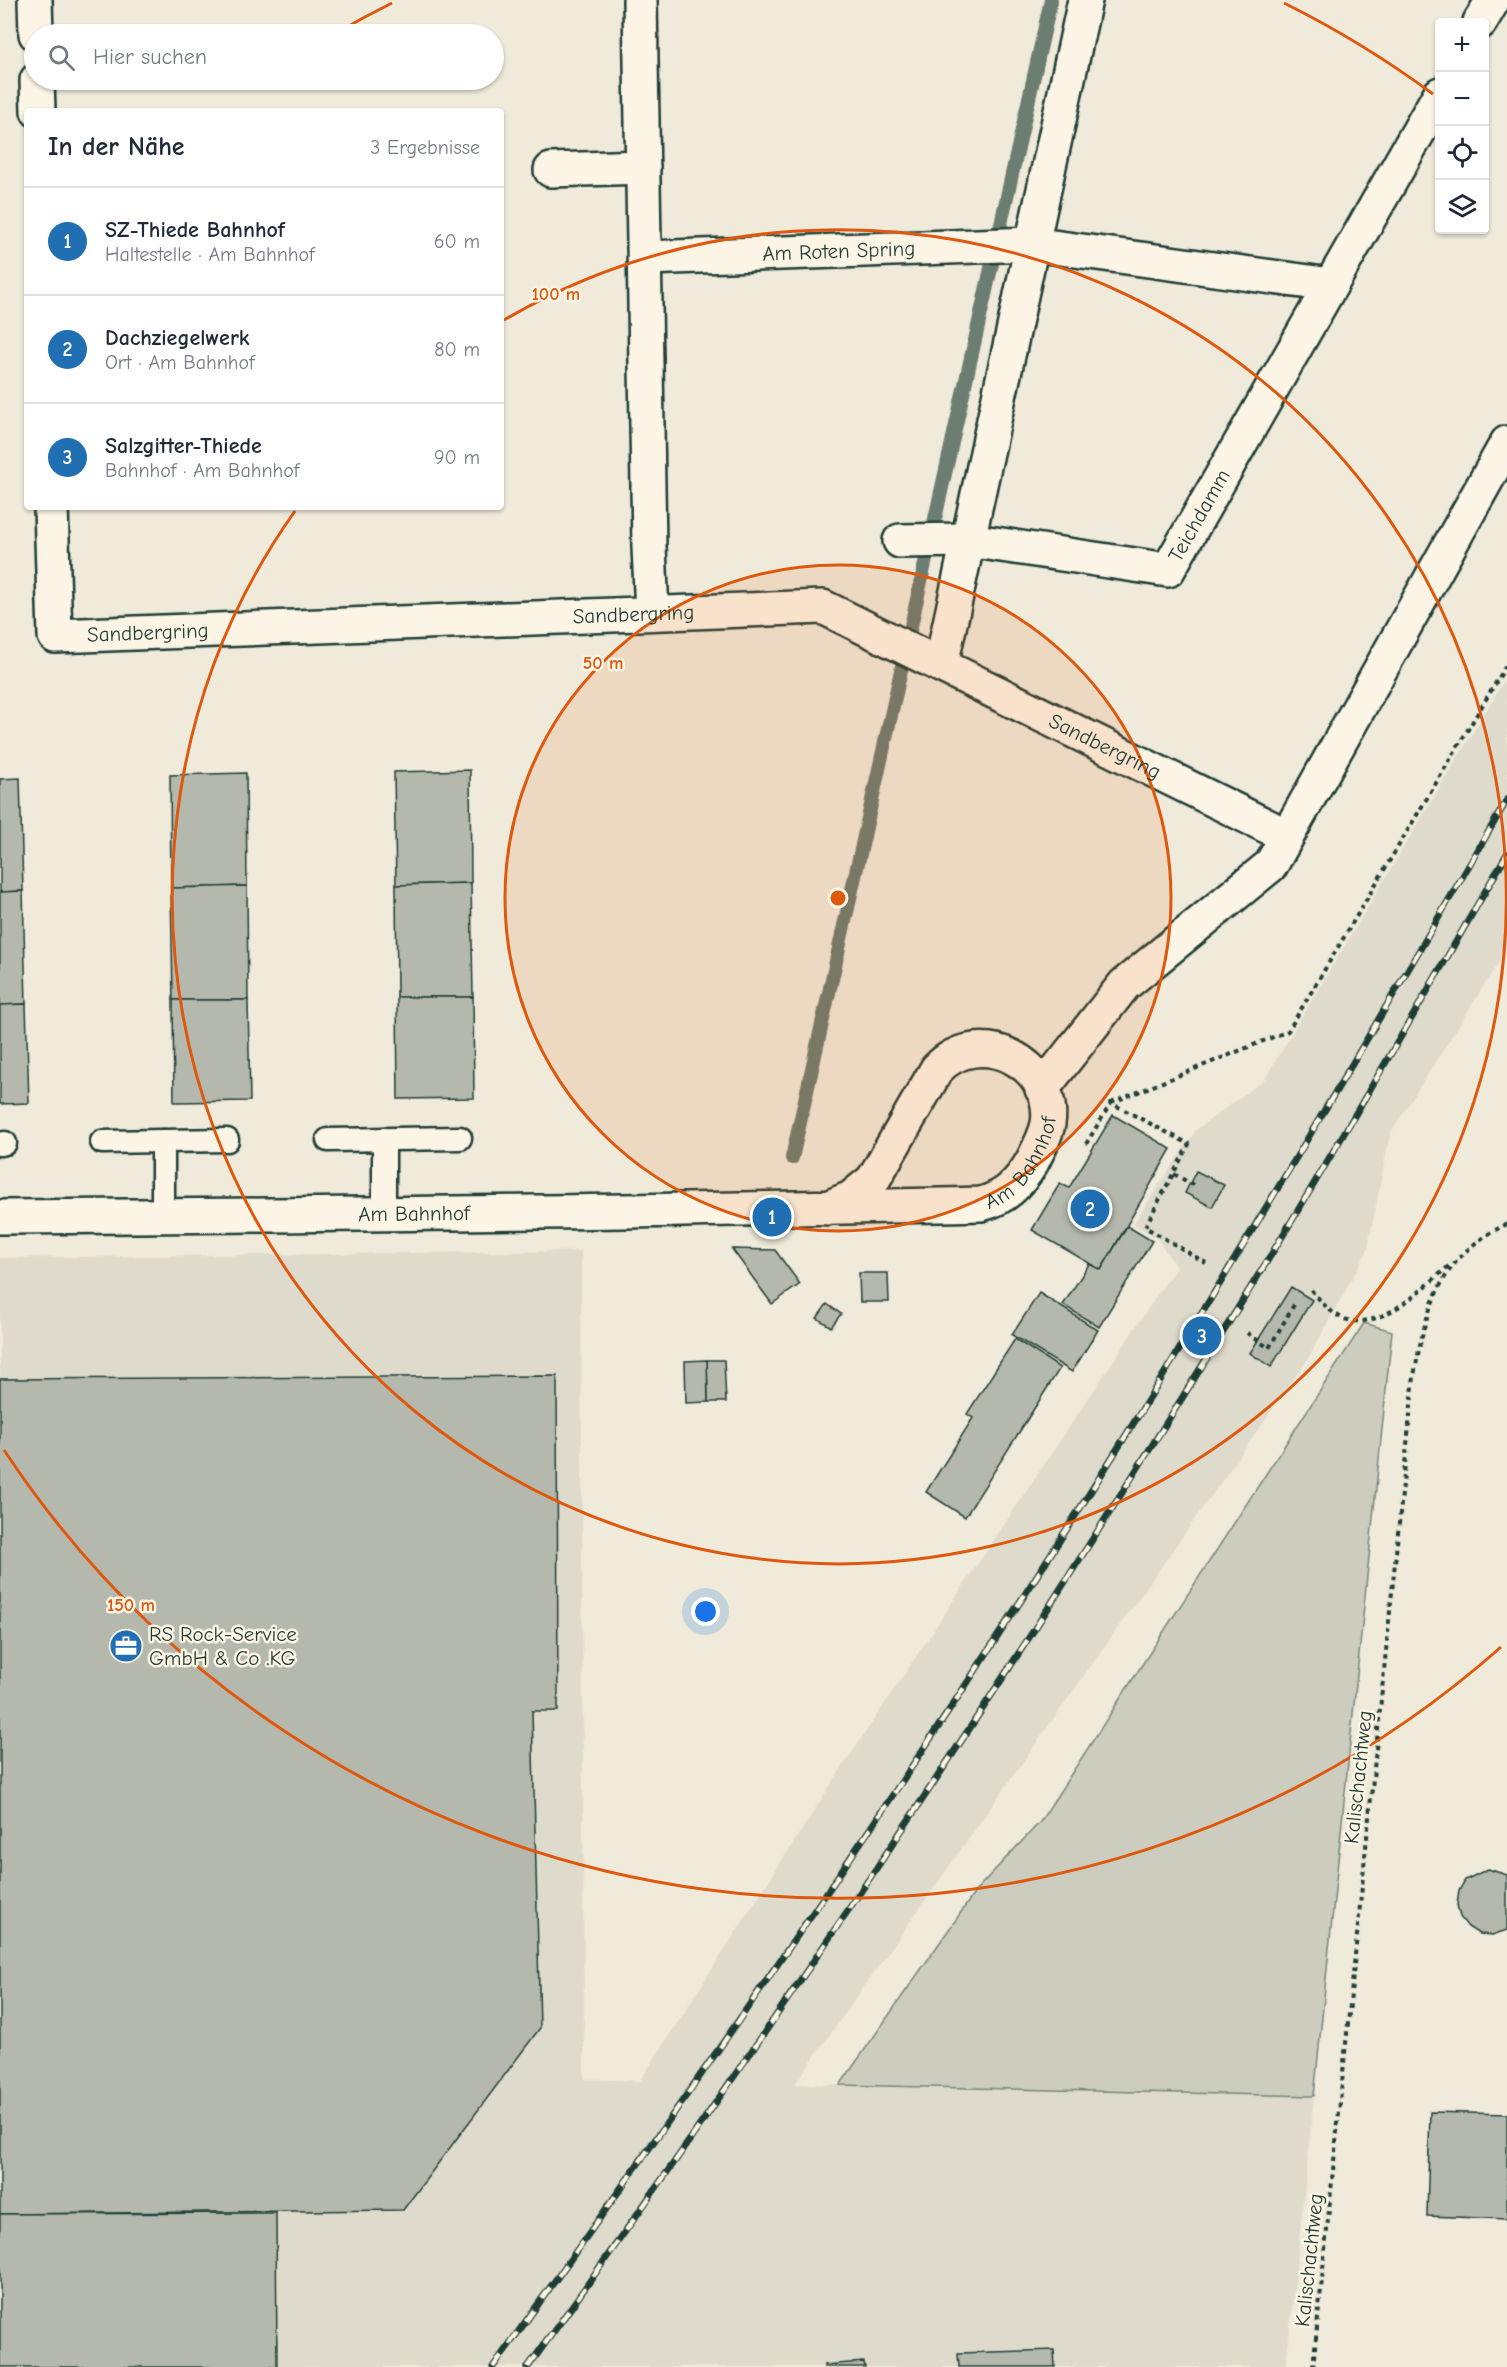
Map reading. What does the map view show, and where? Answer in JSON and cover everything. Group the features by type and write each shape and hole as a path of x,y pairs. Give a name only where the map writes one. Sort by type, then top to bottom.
{"street":[{"path":"35,0 36,24"},
{"path":"640,0 652,613"},
{"path":"932,661 968,540 1008,245 1085,0"},
{"path":"1482,18 1493,0"},
{"path":"37,90 38,108"},
{"name":"Teichdamm","path":"900,541 968,540 1168,570 1435,103"},
{"path":"551,170 643,167"},
{"path":"1008,245 1331,285"},
{"name":"Am Roten Spring","path":"645,258 1008,245"},
{"path":"1042,1089 1124,985 1271,865 1507,443"},
{"name":"Sandbergring","path":"51,510 55,636 824,607 1287,836"},
{"name":"Am Bahnhof","path":"0,1217 384,1214 827,1208 981,1204 994,1201 1008,1193 1019,1181 1042,1144 1048,1124 1047,1107 1035,1074 1022,1062 1004,1052 985,1048 969,1049 953,1055 937,1069 873,1180 851,1198 827,1208"}],"lane":[{"path":"328,1140 459,1138"},
{"path":"384,1139 384,1214"},
{"path":"102,1142 227,1140"},
{"path":"163,1141 163,1216"}],"path":[{"path":"1042,1144 1082,1151 1111,1103 1288,1031 1507,664"},
{"path":"1111,1103 1189,1144 1145,1227 1206,1263"},
{"path":"1174,1174 1193,1185"},
{"name":"Kalischachtweg","path":"1313,2367 1414,1376 1423,1323 1436,1292 1456,1259 1507,1224"},
{"path":"1311,1290 1328,1309 1348,1320 1378,1317 1410,1301 1456,1259"},
{"path":"1247,1333 1269,1347 1295,1303"}],"shaded area":[{"path":"1507,676 1507,949 1390,1134 1367,1251 1308,1359 795,2084 1314,2096 1286,2367 0,2367 0,1258 581,1251 584,2079 640,2081 839,1772 1176,1267 1157,1238 1133,1224 1197,1129 1264,1080"},
{"path":"1364,1323 1392,1331 1314,2096 840,2085 978,1888 1040,1822"}],"building":[{"path":"470,770 471,883 396,885 394,772"},
{"path":"246,773 247,886 171,888 170,775"},
{"path":"20,778 23,891 0,892 0,779"},
{"path":"471,883 473,997 397,997 396,885"},
{"path":"247,886 248,1000 173,1000 171,888"},
{"path":"23,891 26,1004 0,1005 0,892"},
{"path":"397,997 473,997 474,1098 398,1099"},
{"path":"173,1000 248,1000 250,1101 174,1102"},
{"path":"26,1004 29,1103 0,1104 0,1005"},
{"path":"1113,1115 1171,1149 1101,1270 1032,1230 1060,1183 1069,1188"},
{"path":"1196,1171 1224,1185 1212,1207 1185,1193"},
{"path":"1127,1226 1152,1241 1099,1327 1063,1305 1089,1264 1101,1270"},
{"path":"732,1249 775,1250 800,1284 772,1304"},
{"path":"859,1273 888,1273 889,1302 860,1302"},
{"path":"1291,1287 1312,1300 1271,1367 1250,1353"},
{"path":"1039,1293 1098,1330 1072,1372 1012,1335"},
{"path":"827,1304 841,1314 831,1327 817,1318"},
{"path":"1015,1339 1060,1368 965,1517 926,1492 973,1418 967,1414"},
{"path":"707,1360 724,1360 726,1402 708,1402"},
{"path":"707,1360 708,1402 686,1403 685,1361"},
{"path":"557,1376 558,1711 532,1711 540,2028 403,2210 0,2214 0,1379"},
{"path":"1488,1869 1507,1875 1507,1930 1492,1935 1479,1934 1468,1927 1460,1917 1457,1905 1459,1891 1465,1880"},
{"path":"1430,2112 1507,2114 1507,2219 1427,2216"},
{"path":"276,2213 277,2367 0,2367 0,2214"},
{"path":"1054,2350 1055,2367 959,2367 958,2353"},
{"path":"864,2362 865,2367 824,2367 824,2365"}],"waterway":[{"path":"792,1158 1051,0"}],"railway":[{"path":"493,2367 761,1988 892,1796 1020,1602 1146,1404 1268,1204 1389,1003 1507,800"},
{"path":"528,2367 819,1953 1098,1531 1277,1245 1507,854"}],"place":[{"name":"Dachziegelwerk","path":"1090,1209"},
{"name":"SZ-Thiede Bahnhof","path":"772,1217"},
{"name":"Salzgitter-Thiede","path":"1202,1336"},
{"name":"RS Rock-Service GmbH & Co .KG","path":"126,1646"}]}
